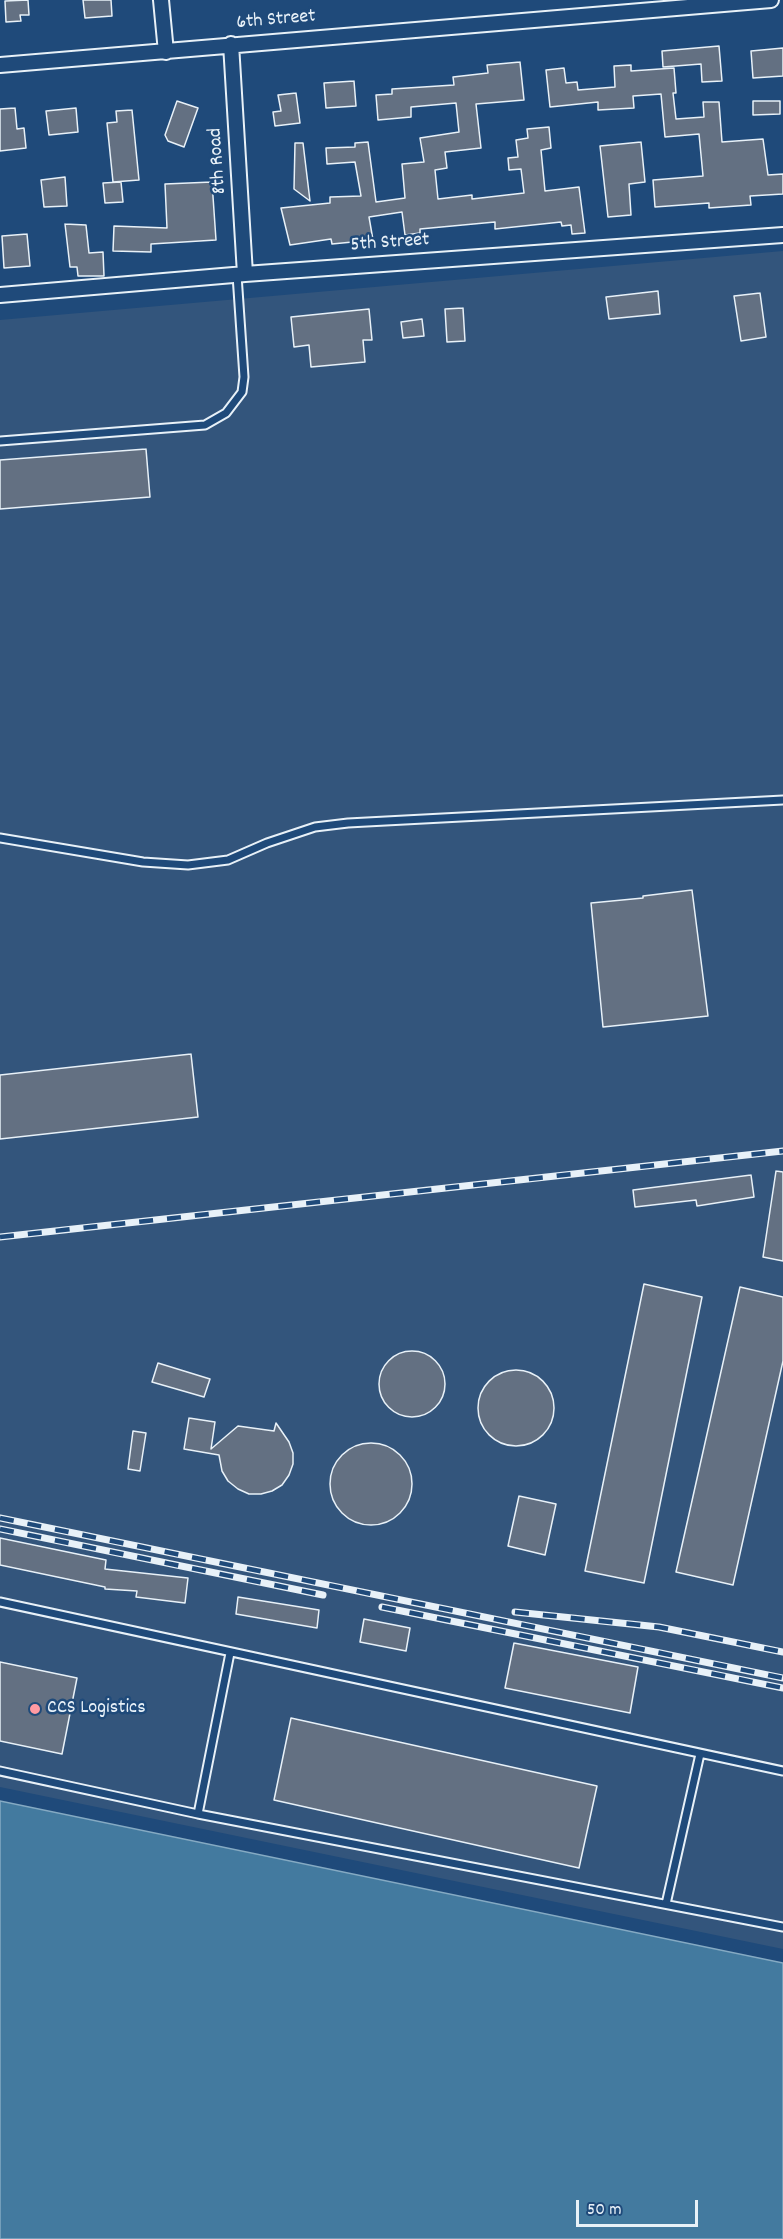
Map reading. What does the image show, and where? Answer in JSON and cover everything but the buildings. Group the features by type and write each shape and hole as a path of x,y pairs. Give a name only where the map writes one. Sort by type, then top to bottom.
{"street":[{"path":"161,0 166,52"},
{"name":"6th Street","path":"0,65 698,3 771,0"},
{"name":"8th Road","path":"231,44 241,275"},
{"name":"5th Street","path":"0,295 783,235"}],"lane":[{"path":"0,441 205,425 226,413 242,392 244,377 241,275"},
{"path":"0,838 143,862 188,865 228,860 267,843 315,827 348,823 783,800"},
{"path":"0,1602 783,1771"},
{"path":"198,1814 230,1653"},
{"path":"666,1904 700,1754"},
{"path":"0,1771 198,1814 783,1927"}],"shaded area":[{"path":"783,251 783,1949 0,1787 0,320"},
{"path":"0,1801 783,1963 783,2239 0,2239"}],"railway":[{"path":"0,1237 783,1151"},
{"path":"0,1518 783,1678"},
{"path":"0,1529 323,1595"},
{"path":"382,1607 783,1688"},
{"path":"515,1612 659,1627 783,1652"}],"place":[{"name":"CCS Logistics","path":"35,1709"}]}
